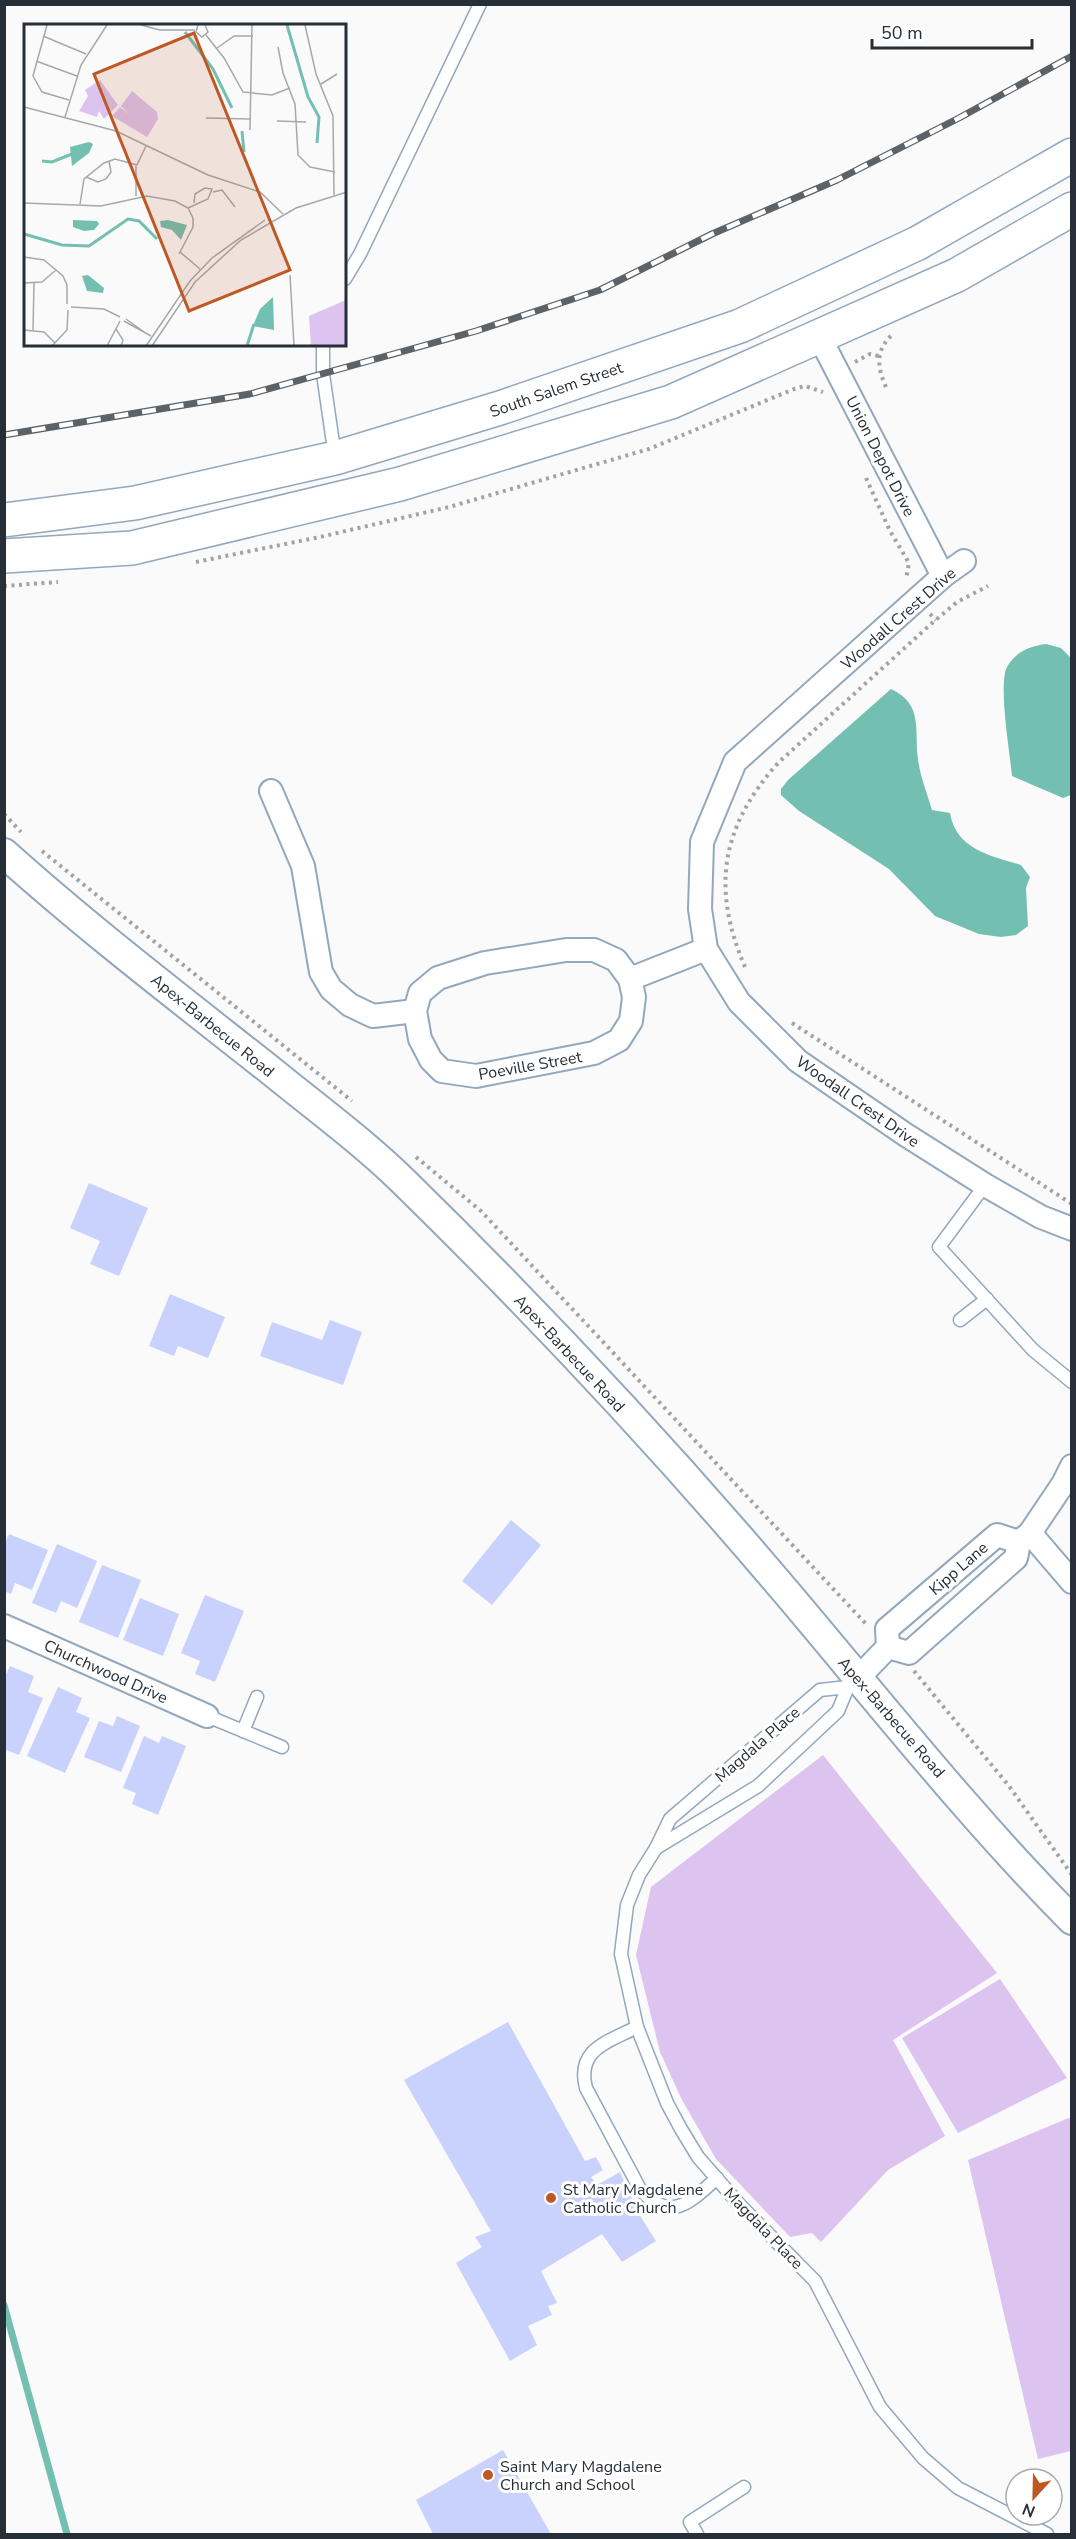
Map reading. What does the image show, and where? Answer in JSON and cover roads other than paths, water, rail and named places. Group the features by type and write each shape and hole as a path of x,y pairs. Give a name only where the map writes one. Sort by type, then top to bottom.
{"main road":[{"name":"South Salem Street","path":"4,520 135,504 335,458 500,408 740,326 918,243 1071,155"},
{"path":"4,556 132,548 400,484 671,402 957,275 1071,208"}],"street":[{"name":"Union Depot Drive","path":"819,336 943,576"},
{"name":"Woodall Crest Drive","path":"964,561 943,576 735,762 702,842 700,909 706,949 739,1002 798,1061 906,1135 985,1185 1041,1217 1071,1229"},
{"path":"271,791 303,866 321,972 331,989 350,1005 373,1016 415,1011 420,993 438,978 485,963 530,954 594,950 616,960 630,979 706,949"},
{"name":"Apex-Barbecue Road","path":"4,853 66,908 350,1133 401,1179 494,1273 640,1428 760,1562 853,1683 1071,1920"},
{"name":"Poeville Street","path":"415,1011 420,1039 431,1060 442,1071 476,1076 594,1053 619,1040 631,1021 634,997 630,979"},
{"name":"Kipp Lane","path":"1024,1538 997,1535 887,1629 888,1647 909,1653 1016,1558 1024,1538 1063,1484 1071,1466"},
{"path":"1024,1538 1071,1582"},
{"name":"Churchwood Drive","path":"4,1626 207,1716"},
{"path":"853,1683 888,1647"}],"lane":[{"path":"346,277 360,254 480,4"},
{"path":"323,346 323,374 335,458"},
{"path":"985,1185 939,1247 1033,1350 1071,1382"},
{"path":"960,1320 987,1299"},
{"name":"Magdala Place","path":"853,1683 820,1689 670,1819 639,1875 627,1905 623,1929 621,1954 637,2027 667,2103 698,2157 815,2281 880,2407 924,2458 958,2488 1047,2535"},
{"name":"Magdala Place","path":"656,1848 758,1786 838,1711 853,1683"},
{"path":"243,1731 257,1696"},
{"path":"207,1716 282,1747"},
{"path":"637,2027 599,2047 586,2059 582,2073 586,2088 602,2119 640,2189 649,2200 660,2205 682,2206 692,2202 717,2178"},
{"path":"697,2535 690,2522 744,2487"}],"waterway":[{"path":"4,2305 67,2534"}],"railway":[{"path":"4,435 250,394 476,331 600,290 712,234 837,180 959,118 1072,56"}],"place":[{"name":"St Mary Magdalene Catholic Church","path":"551,2198"},
{"name":"Saint Mary Magdalene Church and School","path":"488,2475"}]}
